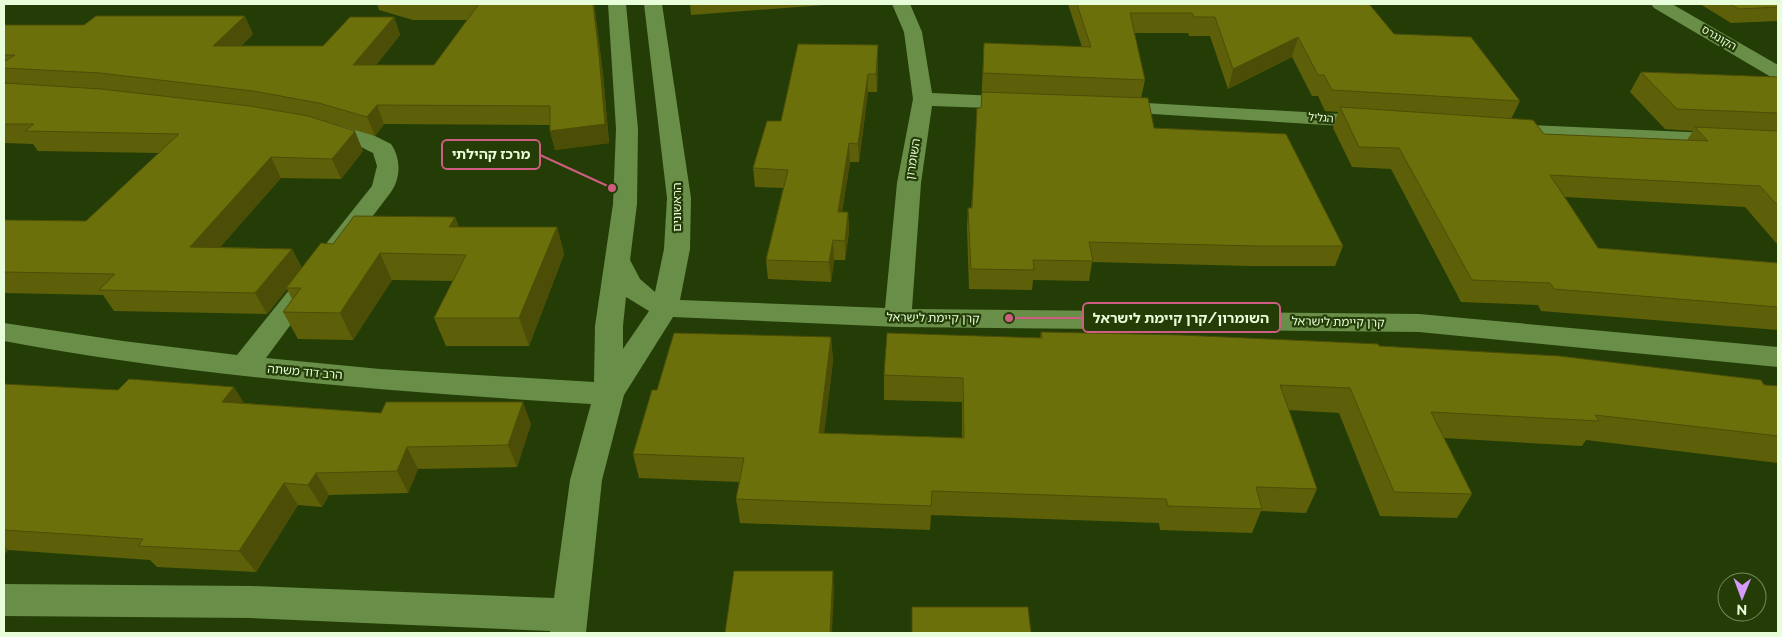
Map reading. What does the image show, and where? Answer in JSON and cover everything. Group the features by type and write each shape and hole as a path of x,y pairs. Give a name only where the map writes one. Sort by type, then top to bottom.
{"street":[{"name":"הראשונים","path":"569,624 586,480 609,394 609,326 625,204 627,128 617,4"},
{"name":"הראשונים","path":"609,394 665,308 676,249 679,198 653,4"},
{"name":"השומרון","path":"898,318 909,183 923,99 913,32 901,4"},
{"name":"הקונגרס","path":"1660,4 1778,73"},
{"path":"923,99 1042,104"},
{"name":"הגליל","path":"1092,106 1389,123"},
{"path":"244,367 383,187 388,166 383,149 363,139 326,127 298,123"},
{"path":"1489,130 1778,143"},
{"name":"קרן קיימת לישראל","path":"618,261 628,284 645,299 665,308 898,318 1419,323 1778,357"},
{"name":"הרב דוד משתה","path":"4,332 87,346 244,367 437,384 609,394"},
{"path":"4,600 251,602 569,624"}],"building":[{"path":"479,4 593,4 605,124 550,131 550,106 377,105 367,117 319,103 253,91 100,73 4,68 4,62 15,55 4,55 4,25 84,25 96,16 245,16 213,46 323,46 350,17 394,17 353,65 434,65"},
{"path":"1077,4 1369,4 1394,34 1471,37 1520,101 1332,90 1324,75 1318,75 1298,37 1233,69 1215,17 1194,17 1192,13 1130,13 1145,80 983,73 984,43 1091,47"},
{"path":"1730,4 1778,4 1778,7 1739,9"},
{"path":"798,44 878,45 876,74 868,74 858,144 849,143 838,212 848,212 845,241 833,240 829,262 766,260 788,170 753,168 767,121 781,121"},
{"path":"1641,72 1778,77 1778,113 1677,109"},
{"path":"4,83 101,89 250,106 308,116 355,131 332,159 271,157 190,247 292,249 255,293 99,290 115,274 4,272 4,220 86,221 179,134 25,131 34,124 4,124"},
{"path":"982,92 1148,98 1154,128 1286,134 1343,246 1089,242 1093,261 1033,260 1034,270 971,269 968,208 972,208 977,108 981,108"},
{"path":"1340,107 1533,120 1544,134 1708,141 1695,127 1778,131 1778,206 1760,186 1550,175 1598,248 1778,263 1778,307 1554,289 1550,283 1472,280 1399,148 1359,147"},
{"path":"354,216 455,217 449,227 557,227 519,318 434,318 466,255 380,253 340,313 283,312 301,288 286,288 321,243 333,244"},
{"path":"1041,332 1180,335 1378,344 1379,346 1559,356 1761,380 1764,385 1778,386 1778,436 1595,415 1599,421 1431,412 1472,494 1394,492 1350,388 1280,385 1317,489 1256,487 1262,509 1168,506 1166,499 932,491 931,506 736,499 744,458 633,454 652,390 657,390 674,333 831,337 819,433 964,438 963,378 884,375 887,333 1042,338"},
{"path":"129,379 234,387 222,402 381,413 386,402 523,402 508,445 407,447 397,471 316,473 308,485 284,483 239,551 138,546 143,539 4,530 4,384 118,390"},
{"path":"734,571 833,571 830,633 725,633"},
{"path":"912,607 1028,607 1031,633 912,633"}],"place":[{"name":"מרכז קהילתי","path":"612,188"},
{"name":"השומרון/קרן קיימת לישראל","path":"1009,318"}]}
